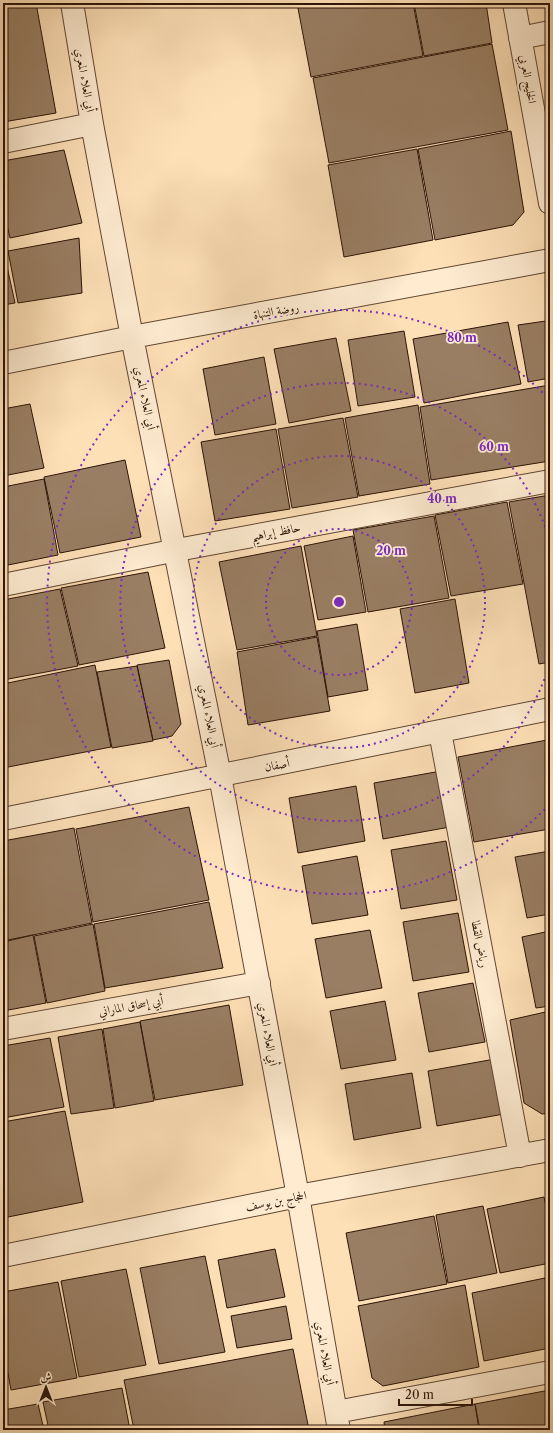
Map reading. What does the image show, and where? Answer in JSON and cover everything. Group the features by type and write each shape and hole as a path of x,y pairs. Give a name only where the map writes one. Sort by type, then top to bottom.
{"street":[{"name":"أبي العلاء المعري","path":"72,3 92,124 132,337 176,550 259,983 337,1421"},
{"name":"الخليج العربي","path":"514,3 550,203"},
{"path":"520,38 550,32"},
{"path":"3,142 92,124"},
{"name":"روضة التنهاة","path":"3,363 132,337 550,260"},
{"name":"حافظ إبراهيم","path":"3,586 176,550 550,480"},
{"name":"أصفان","path":"3,818 220,776 550,709"},
{"name":"رياض القطا","path":"440,732 520,1156"},
{"name":"أبي إسحاق الماراني","path":"3,1029 259,983"},
{"name":"الحجاج بن يوسف","path":"3,1256 298,1196 550,1150"},
{"path":"337,1421 550,1372"}],"building":[{"path":"3,3 36,3 56,113 3,122"},
{"path":"297,3 413,3 423,56 311,77"},
{"path":"414,3 486,3 492,43 424,56"},
{"path":"492,44 508,130 329,163 313,78"},
{"path":"511,131 524,212 513,225 435,240 418,149"},
{"path":"417,149 433,240 344,257 328,165"},
{"path":"64,150 82,223 10,238 3,208 3,161"},
{"path":"79,238 82,293 18,303 8,251"},
{"path":"3,248 15,303 3,305"},
{"path":"546,321 550,344 550,378 528,382 518,325"},
{"path":"508,322 521,384 424,403 413,339"},
{"path":"404,331 415,397 358,406 348,340"},
{"path":"336,338 351,411 289,423 274,349"},
{"path":"264,357 276,424 215,435 203,369"},
{"path":"550,385 550,461 431,480 420,407"},
{"path":"30,404 44,468 3,476 3,409"},
{"path":"418,405 430,484 359,496 345,418"},
{"path":"343,418 358,497 292,508 278,429"},
{"path":"276,429 290,509 215,521 201,442"},
{"path":"125,460 141,537 60,553 44,477"},
{"path":"44,479 58,555 3,566 3,487"},
{"path":"550,495 550,662 539,664 509,502"},
{"path":"507,502 523,584 451,596 435,515"},
{"path":"434,516 449,598 368,612 353,530"},
{"path":"353,536 366,612 318,620 304,546"},
{"path":"301,546 317,636 237,650 219,562"},
{"path":"148,572 165,648 79,665 61,588"},
{"path":"60,589 78,666 3,680 3,600"},
{"path":"455,599 469,683 415,693 400,609"},
{"path":"357,624 368,690 328,697 317,631"},
{"path":"317,637 330,711 248,725 237,652"},
{"path":"169,660 181,724 172,736 153,740 137,665"},
{"path":"95,665 111,747 3,768 3,684"},
{"path":"137,666 153,741 112,748 97,672"},
{"path":"547,740 550,759 550,829 474,842 458,757"},
{"path":"441,771 450,827 383,839 374,783"},
{"path":"356,786 365,841 298,853 289,798"},
{"path":"189,807 209,900 93,922 76,829"},
{"path":"74,828 92,923 3,941 3,841"},
{"path":"446,841 457,900 401,909 391,850"},
{"path":"550,851 550,914 527,918 515,857"},
{"path":"357,856 368,915 312,924 302,866"},
{"path":"209,902 223,968 105,988 94,924"},
{"path":"458,913 469,972 413,981 403,922"},
{"path":"93,924 105,991 47,1003 34,936"},
{"path":"370,930 382,988 326,998 315,939"},
{"path":"550,931 550,1006 536,1008 522,937"},
{"path":"33,935 46,1003 3,1011 3,942"},
{"path":"473,983 485,1042 429,1052 418,993"},
{"path":"385,1001 396,1060 341,1069 330,1011"},
{"path":"229,1005 243,1085 155,1100 140,1021"},
{"path":"550,1011 550,1113 542,1114 524,1103 510,1020"},
{"path":"140,1022 154,1101 115,1108 103,1029"},
{"path":"102,1029 114,1108 71,1114 58,1037"},
{"path":"50,1038 64,1107 3,1118 3,1046"},
{"path":"495,1059 504,1114 437,1126 428,1071"},
{"path":"412,1073 421,1128 354,1140 345,1084"},
{"path":"65,1111 83,1202 3,1218 3,1122"},
{"path":"544,1197 550,1226 550,1263 500,1273 487,1209"},
{"path":"483,1206 497,1273 448,1283 436,1215"},
{"path":"434,1216 447,1284 359,1301 346,1233"},
{"path":"275,1249 285,1297 227,1308 218,1260"},
{"path":"205,1256 225,1352 159,1364 140,1268"},
{"path":"126,1269 146,1365 79,1377 61,1281"},
{"path":"545,1278 550,1303 550,1348 484,1361 472,1293"},
{"path":"58,1282 77,1378 11,1390 3,1346 3,1292"},
{"path":"465,1285 479,1367 383,1386 372,1378 358,1306"},
{"path":"286,1306 292,1339 237,1348 231,1316"},
{"path":"293,1349 309,1430 134,1430 124,1380"},
{"path":"122,1388 130,1430 49,1430 43,1402"},
{"path":"550,1390 550,1430 480,1430 475,1404"},
{"path":"38,1404 44,1430 3,1430 3,1410"},
{"path":"475,1404 479,1430 385,1430 384,1422"}]}
